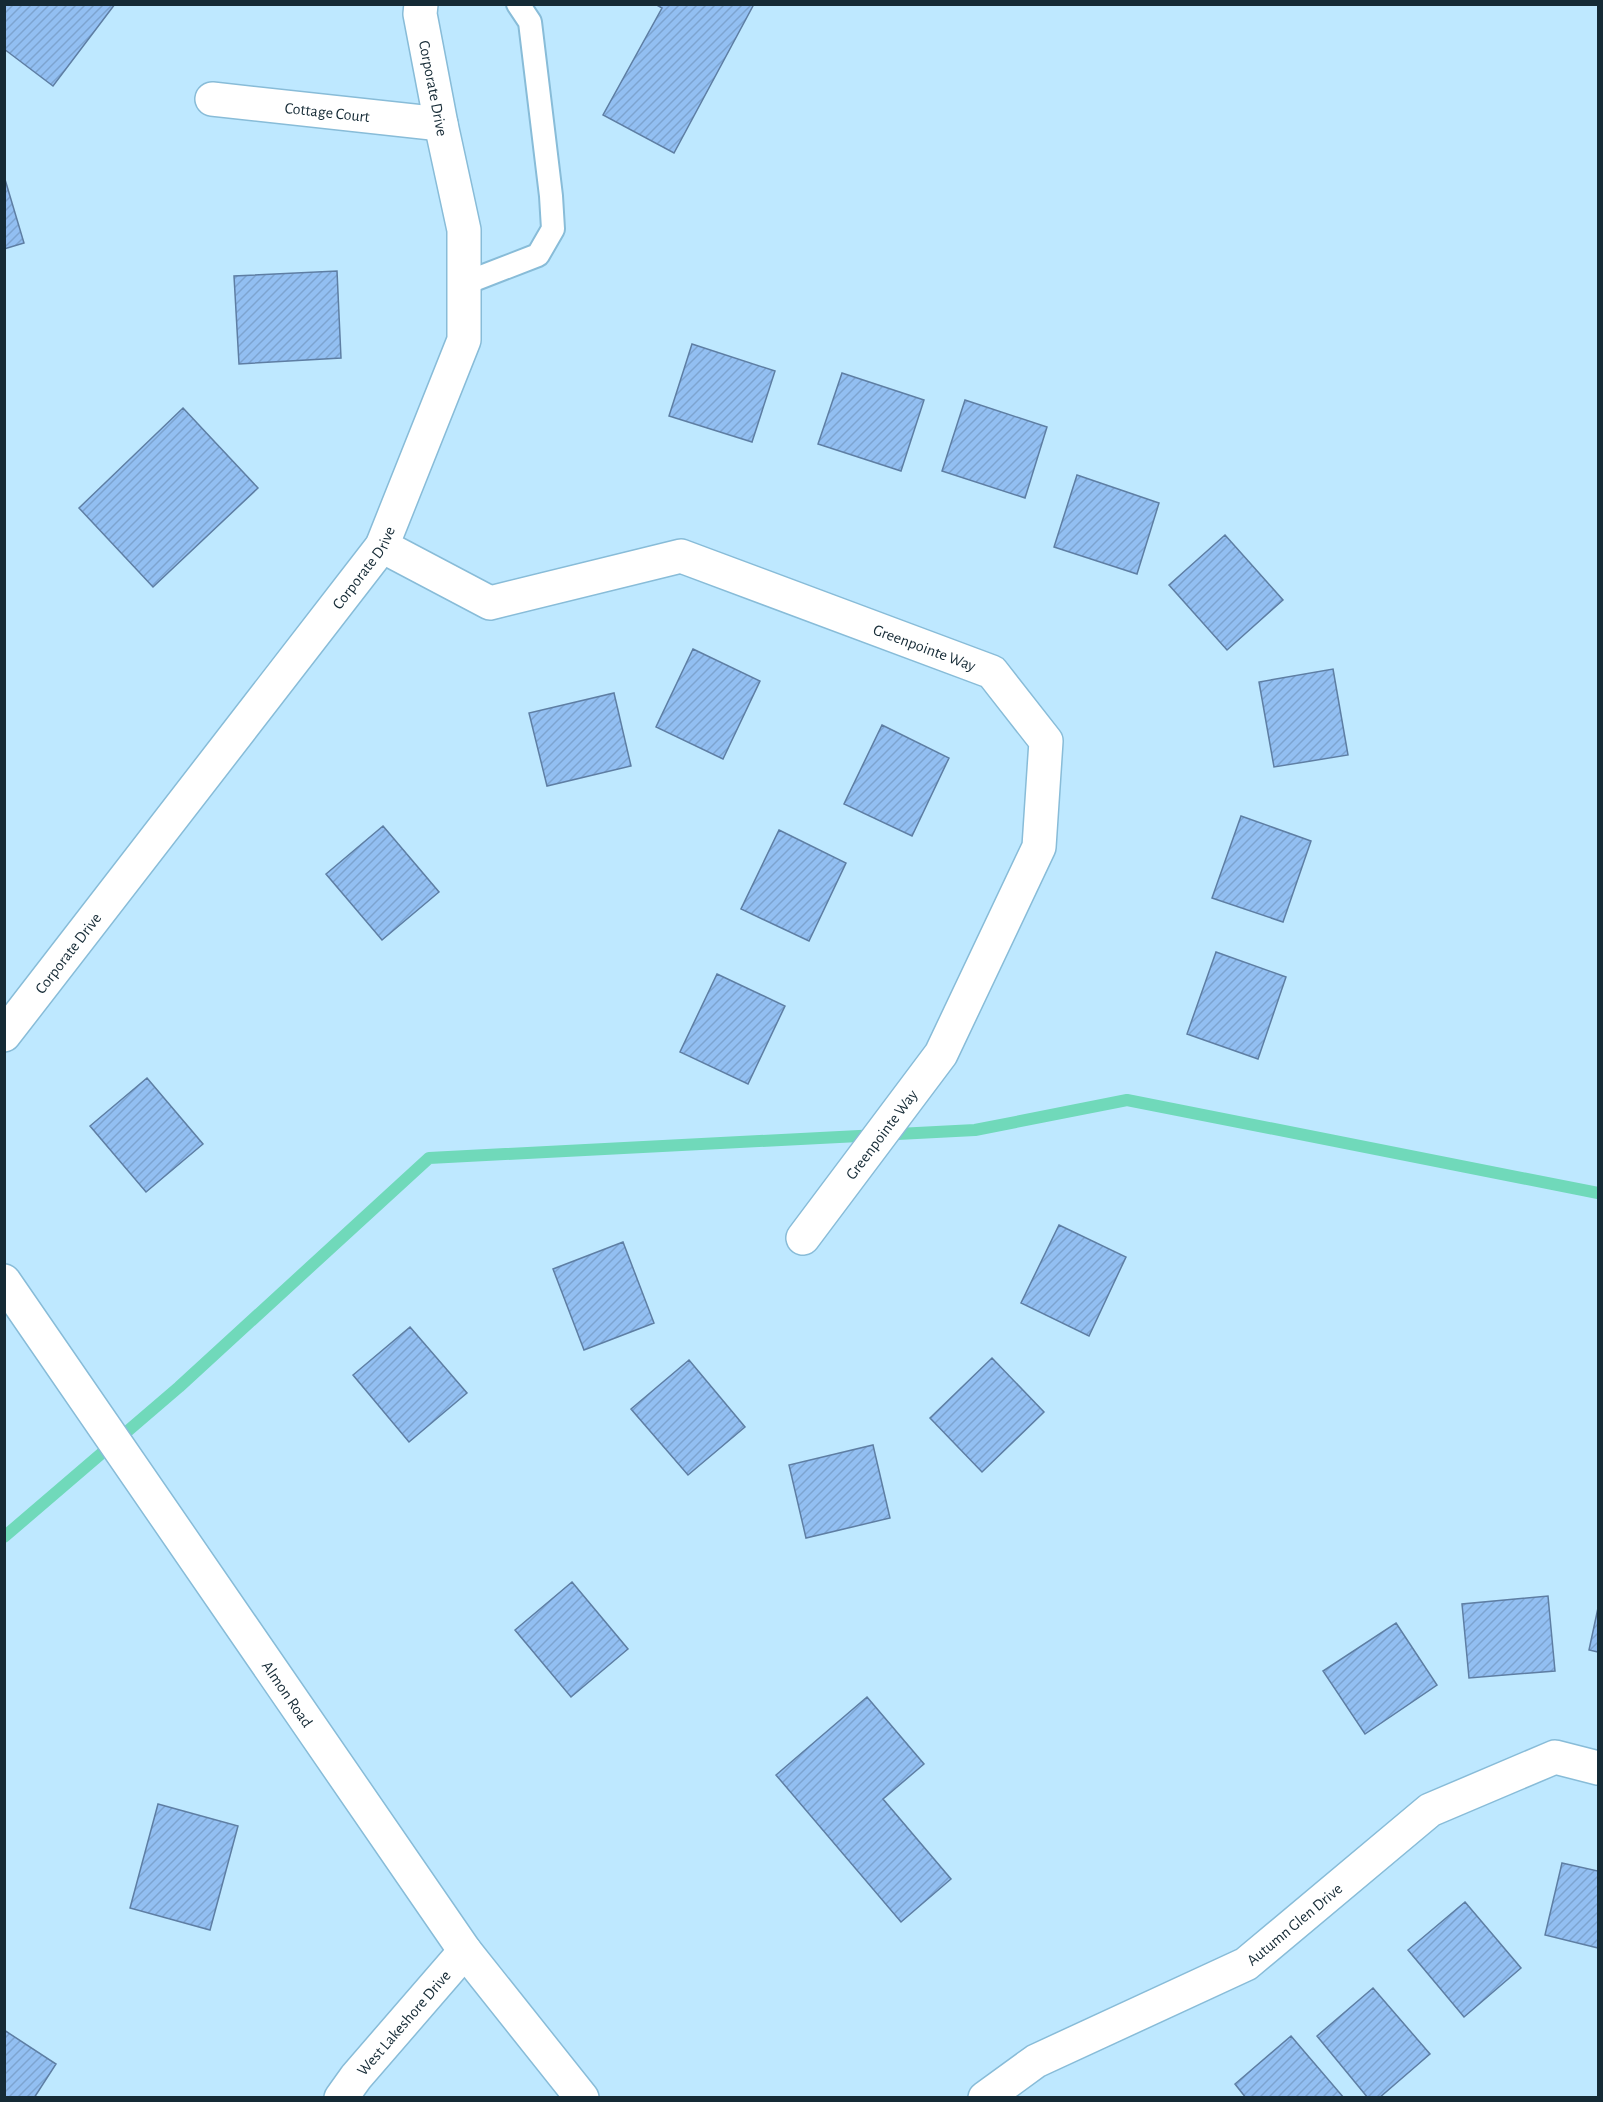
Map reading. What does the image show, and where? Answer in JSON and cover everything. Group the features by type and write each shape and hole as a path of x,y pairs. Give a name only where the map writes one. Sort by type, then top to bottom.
{"street":[{"name":"Corporate Drive","path":"4,1035 382,546 464,340 464,230 420,14 421,4"},
{"name":"Cottage Court","path":"212,99 441,124"},
{"name":"Greenpointe Way","path":"382,546 490,603 681,556 992,672 1046,741 1039,847 940,1054 803,1238"},
{"name":"Almon Road","path":"4,1281 465,1951 582,2097"},
{"name":"Autumn Glen Drive","path":"986,2097 1036,2061 1246,1964 1430,1810 1555,1758 1599,1768"},
{"name":"West Lakeshore Drive","path":"341,2097 465,1951"}],"lane":[{"path":"464,284 538,255 553,229 530,22 518,4"}],"building":[{"path":"5,4 115,4 53,86 4,49"},
{"path":"655,4 754,4 674,153 603,115 662,8"},
{"path":"4,176 24,243 4,249"},
{"path":"337,271 341,358 239,364 234,276"},
{"path":"692,344 775,371 752,442 669,416"},
{"path":"842,373 924,400 901,471 818,444"},
{"path":"965,400 1047,427 1025,498 942,471"},
{"path":"183,408 258,488 153,587 79,508"},
{"path":"1077,475 1159,503 1137,574 1054,547"},
{"path":"1225,535 1283,600 1227,650 1169,585"},
{"path":"693,649 760,681 723,759 656,727"},
{"path":"1333,669 1348,755 1274,767 1259,682"},
{"path":"614,693 631,766 547,786 529,713"},
{"path":"882,725 949,758 912,836 844,804"},
{"path":"1241,816 1311,841 1283,922 1212,898"},
{"path":"383,826 439,892 382,940 326,874"},
{"path":"779,830 846,863 809,941 741,909"},
{"path":"1216,952 1286,977 1258,1059 1187,1034"},
{"path":"717,974 785,1006 748,1084 680,1052"},
{"path":"147,1078 203,1144 146,1192 90,1126"},
{"path":"1059,1225 1126,1257 1089,1336 1021,1303"},
{"path":"623,1242 654,1323 584,1350 553,1269"},
{"path":"410,1327 467,1393 409,1442 353,1375"},
{"path":"992,1358 1044,1412 982,1472 930,1418"},
{"path":"689,1360 745,1427 688,1475 631,1409"},
{"path":"873,1445 890,1518 806,1538 789,1465"},
{"path":"572,1582 628,1649 571,1697 515,1630"},
{"path":"1548,1596 1555,1671 1469,1678 1462,1604"},
{"path":"1598,1608 1598,1652 1589,1650"},
{"path":"1396,1623 1437,1685 1365,1734 1323,1671"},
{"path":"867,1697 924,1764 883,1799 951,1879 901,1922 776,1775"},
{"path":"158,1804 238,1826 210,1930 130,1908"},
{"path":"1562,1863 1598,1871 1598,1948 1545,1935"},
{"path":"1465,1902 1521,1968 1464,2017 1408,1950"},
{"path":"1373,1988 1430,2054 1379,2098 1368,2098 1317,2036"},
{"path":"4,2030 56,2064 34,2098 4,2098"},
{"path":"1291,2036 1344,2098 1246,2098 1235,2084"}],"waterway":[{"path":"4,1537 179,1387 429,1158 975,1130 1127,1100 1598,1193"}]}
